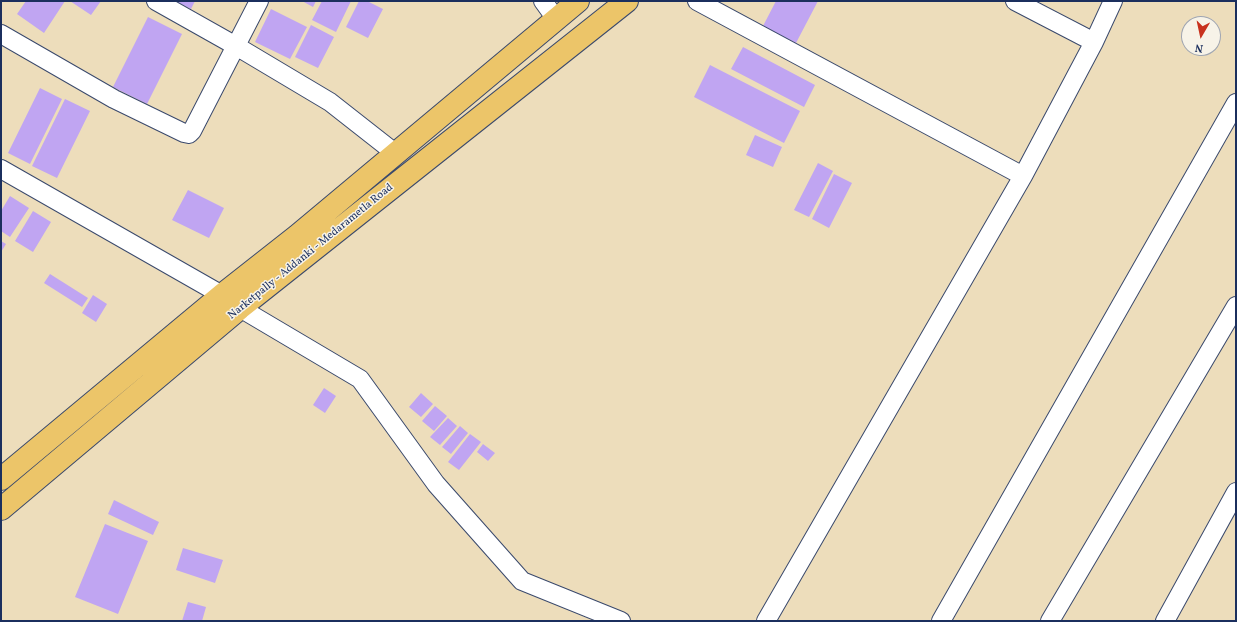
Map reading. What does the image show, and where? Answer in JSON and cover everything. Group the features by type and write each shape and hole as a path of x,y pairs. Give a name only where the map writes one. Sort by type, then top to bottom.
{"highway":[{"name":"Narketpally - Addanki - Medarametla Road","path":"1,479 222,295 297,236 578,1"},
{"name":"Narketpally - Addanki - Medarametla Road","path":"1,509 240,308 627,1"}],"street":[{"path":"156,1 236,46 330,102 396,153"},
{"path":"1,34 114,99 184,133 189,134 192,131 259,1"},
{"path":"543,1 556,19"},
{"path":"697,1 1023,176"},
{"path":"1015,1 1094,42"},
{"path":"766,621 1023,176 1094,42 1113,1"},
{"path":"941,621 1236,103"},
{"path":"1,169 222,295"},
{"path":"1050,621 1236,306"},
{"path":"240,308 360,379 436,484 522,581 621,621"},
{"path":"1165,621 1236,492"}],"building":[{"path":"26,1 65,1 44,33 17,14"},
{"path":"70,1 101,1 91,15"},
{"path":"175,1 195,1 191,9"},
{"path":"302,1 316,1 313,7"},
{"path":"322,1 351,1 336,32 312,20"},
{"path":"359,1 367,1 383,9 368,38 346,27"},
{"path":"776,1 818,1 796,43 763,26"},
{"path":"271,9 307,27 290,59 255,42"},
{"path":"148,17 182,34 147,104 113,87"},
{"path":"311,25 334,37 318,68 295,57"},
{"path":"743,47 815,85 804,107 731,69"},
{"path":"710,65 800,111 784,143 694,97"},
{"path":"40,88 62,99 30,164 8,153"},
{"path":"65,99 90,111 57,178 32,166"},
{"path":"755,135 782,147 773,167 746,155"},
{"path":"818,163 833,171 809,217 794,210"},
{"path":"834,174 852,183 829,228 812,219"},
{"path":"188,190 224,208 209,238 172,220"},
{"path":"10,196 29,208 10,237 1,231 1,211"},
{"path":"33,211 51,222 33,252 15,241"},
{"path":"1,241 6,244 1,252"},
{"path":"50,274 88,298 82,307 44,283"},
{"path":"93,295 107,304 96,322 82,313"},
{"path":"324,388 336,396 325,413 313,405"},
{"path":"421,393 433,404 421,417 409,407"},
{"path":"435,406 447,416 434,431 422,421"},
{"path":"448,418 457,426 440,445 430,437"},
{"path":"460,426 468,433 451,454 442,447"},
{"path":"470,434 481,442 459,470 448,462"},
{"path":"483,444 495,453 488,461 477,452"},
{"path":"114,500 159,522 153,535 108,514"},
{"path":"105,524 148,541 118,614 75,597"},
{"path":"183,548 223,560 215,583 176,570"},
{"path":"188,602 206,607 202,621 182,621"}]}
